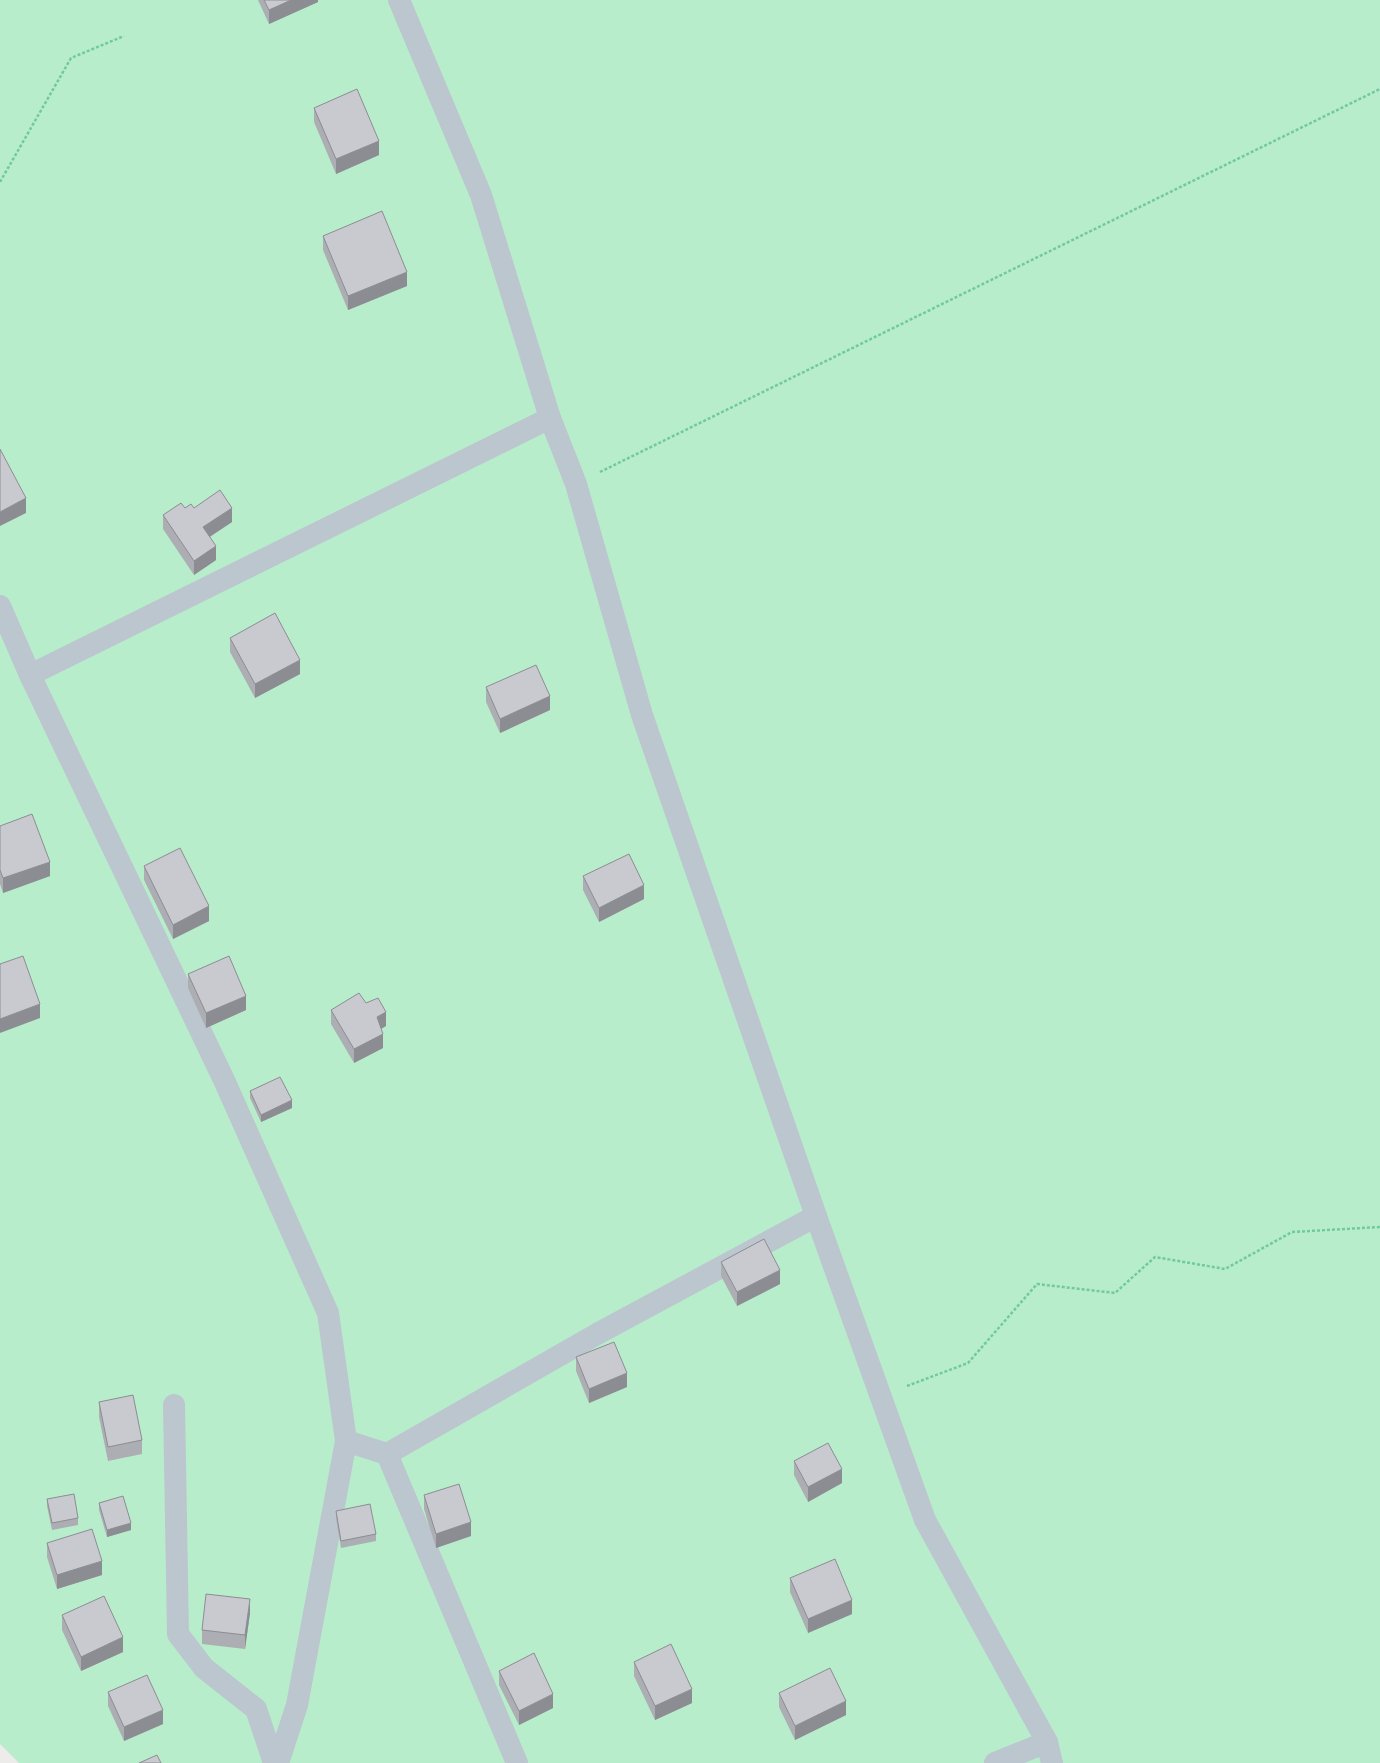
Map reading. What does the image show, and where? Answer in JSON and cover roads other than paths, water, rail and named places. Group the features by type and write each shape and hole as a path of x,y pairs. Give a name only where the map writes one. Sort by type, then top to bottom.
{"lane":[{"path":"399,0 481,195 550,418 576,484 642,714 816,1216 925,1520 1047,1742 1052,1763"},
{"path":"30,675 550,418"},
{"path":"0,606 30,675 224,1080 328,1313 346,1441 297,1705 278,1763"},
{"path":"346,1441 387,1454 597,1334 816,1216"},
{"path":"174,1406 178,1634 204,1668 256,1709 274,1763"},
{"path":"387,1454 517,1763"},
{"path":"995,1763 1047,1742"}]}
